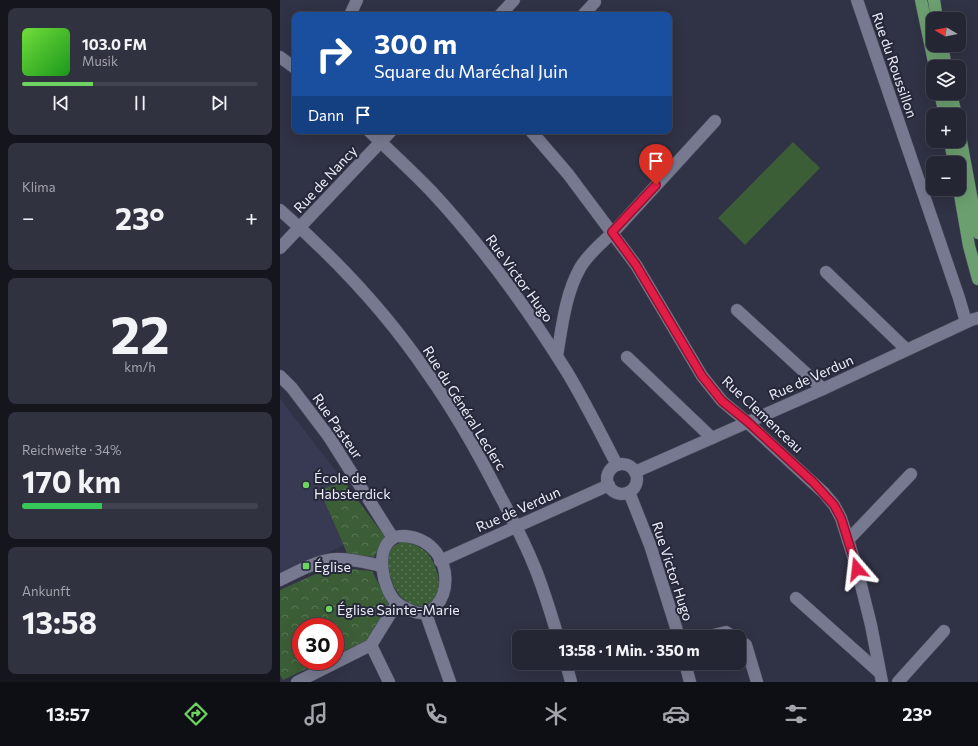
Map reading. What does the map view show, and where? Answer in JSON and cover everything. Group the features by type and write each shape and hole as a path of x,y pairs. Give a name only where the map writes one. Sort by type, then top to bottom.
{"main road":[{"path":"921,0 934,60"},
{"path":"934,0 936,12"},
{"path":"962,148 978,234"},
{"path":"960,196 969,246 978,279"}],"street":[{"path":"351,12 357,0"},
{"path":"503,12 514,0"},
{"name":"Rue du Roussillon","path":"857,0 966,322"},
{"path":"586,12 595,2"},
{"path":"280,57 292,66"},
{"path":"557,356 562,323 573,283 580,268 591,253 715,121"},
{"name":"Rue Victor Hugo","path":"372,134 432,192 464,228 515,294 557,356 587,406 617,465"},
{"name":"Rue de Nancy","path":"280,248 388,134"},
{"name":"Rue Clemenceau","path":"534,134 568,174 636,265 702,376 722,401 748,422 824,492 834,505 841,518 857,569 881,677"},
{"name":"Rue du Général Leclerc","path":"280,210 300,227 354,282 383,315 428,374 473,446 516,527 534,567 556,630"},
{"path":"826,272 906,349"},
{"path":"737,310 823,389"},
{"name":"Rue de Verdun","path":"635,472 823,389 906,349 978,318"},
{"path":"627,357 712,438"},
{"name":"Rue Pasteur","path":"280,376 292,388 329,437 393,538"},
{"path":"617,465 625,465 633,469 635,472 637,481 635,486 629,492 620,494 611,489 608,481 609,473 614,467 617,465"},
{"path":"848,540 911,474"},
{"name":"Rue de Verdun","path":"440,560 609,485"},
{"name":"Rue Victor Hugo","path":"629,492 650,544 677,630"},
{"path":"405,536 415,537 425,543 436,553 440,560 446,578 443,595 440,602 432,612 426,614 416,612 397,603 390,594 385,583 382,566 385,547 393,538 405,536"},
{"path":"280,580 315,564 334,559 345,559 382,566"},
{"path":"796,598 881,677"},
{"path":"297,682 371,645 397,603"},
{"path":"426,614 450,682"},
{"path":"898,682 944,631"},
{"path":"371,645 388,682"},
{"path":"746,645 757,682"},
{"path":"568,670 571,682"},
{"path":"687,670 690,682"}],"shaded area":[{"name":"École de Habsterdick","path":"280,399 343,480 320,491 343,544 342,546 280,575"}],"green space":[{"path":"793,142 820,168 745,245 718,218"},
{"path":"343,480 385,537 374,557 347,553 320,491"},
{"path":"405,541 418,546 429,555 438,574 438,594 434,600 425,607 407,602 402,598 395,589 390,576 388,556 390,551 398,543"},
{"path":"331,567 372,571 389,604 366,641 344,651 344,618 292,618 292,670 304,670 283,680 280,675 280,590"}],"place":[{"name":"École de Habsterdick","path":"306,485"},
{"name":"Église","path":"306,566"},
{"name":"Église Sainte-Marie","path":"329,609"}],"route":[{"path":"656,185 612,232 653,292 702,376 722,401 748,422 824,492 834,505 841,518 857,569"}]}
